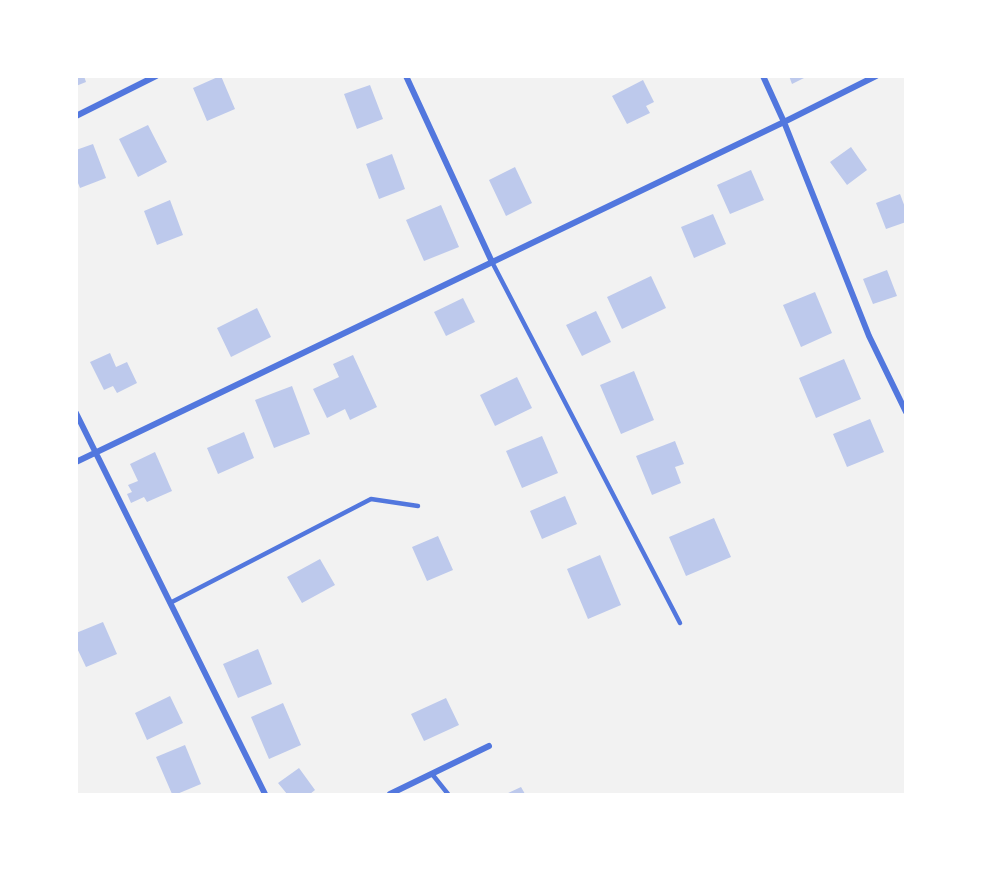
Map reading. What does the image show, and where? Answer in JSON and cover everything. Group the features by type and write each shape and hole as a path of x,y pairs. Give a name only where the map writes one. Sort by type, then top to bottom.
{"street":[{"path":"76,116 156,76"},
{"path":"406,76 492,262"},
{"path":"763,76 784,122 870,336 906,412"},
{"path":"76,462 876,76"},
{"path":"76,413 265,795"},
{"path":"390,795 489,746"}],"lane":[{"path":"492,262 680,623"},
{"path":"170,603 371,499 418,506"},
{"path":"432,774 448,795"}],"building":[{"path":"76,76 84,76 86,82 76,86"},
{"path":"221,76 235,109 207,121 193,88"},
{"path":"789,76 808,76 792,84"},
{"path":"643,80 654,102 646,106 650,113 627,124 612,96"},
{"path":"370,85 383,119 357,129 344,94"},
{"path":"148,125 167,162 138,177 119,139"},
{"path":"93,144 106,178 80,188 76,178 76,150"},
{"path":"851,147 867,170 847,185 830,162"},
{"path":"392,154 405,189 379,199 366,164"},
{"path":"515,167 532,203 506,216 489,180"},
{"path":"751,170 764,200 730,214 717,185"},
{"path":"900,194 906,210 906,222 886,229 876,203"},
{"path":"170,200 183,235 157,245 144,211"},
{"path":"441,205 459,247 424,261 406,220"},
{"path":"713,214 726,244 694,258 681,227"},
{"path":"887,270 897,296 873,304 863,279"},
{"path":"651,276 666,308 622,329 607,297"},
{"path":"815,292 832,333 801,347 783,305"},
{"path":"463,298 475,322 446,336 434,312"},
{"path":"257,308 271,337 231,357 217,328"},
{"path":"596,311 611,342 582,356 566,325"},
{"path":"110,353 116,367 127,362 137,383 117,393 113,386 104,390 90,362"},
{"path":"353,355 377,407 350,420 345,409 327,418 313,389 339,377 333,364"},
{"path":"844,359 861,399 816,418 799,378"},
{"path":"634,371 654,420 621,434 600,385"},
{"path":"517,377 532,408 495,426 480,395"},
{"path":"292,386 310,434 274,448 255,400"},
{"path":"870,419 884,452 847,467 833,434"},
{"path":"244,432 254,458 218,474 207,448"},
{"path":"542,436 558,473 522,488 506,451"},
{"path":"675,441 684,464 675,467 681,483 652,495 636,456"},
{"path":"155,452 172,491 147,502 144,497 131,503 127,494 132,492 128,485 138,481 130,464"},
{"path":"565,496 577,524 542,539 530,511"},
{"path":"714,518 731,557 686,576 669,537"},
{"path":"438,536 453,570 427,581 412,547"},
{"path":"600,555 621,605 588,619 567,569"},
{"path":"320,559 335,585 302,603 287,577"},
{"path":"103,622 117,654 86,667 76,646 76,633"},
{"path":"258,649 272,684 238,698 223,664"},
{"path":"170,696 183,723 147,740 135,713"},
{"path":"446,698 459,725 424,741 411,714"},
{"path":"283,703 301,745 269,759 251,717"},
{"path":"185,745 201,784 172,794 156,757"},
{"path":"299,768 315,790 310,794 287,794 278,783"},
{"path":"521,787 525,794 506,794"}]}
